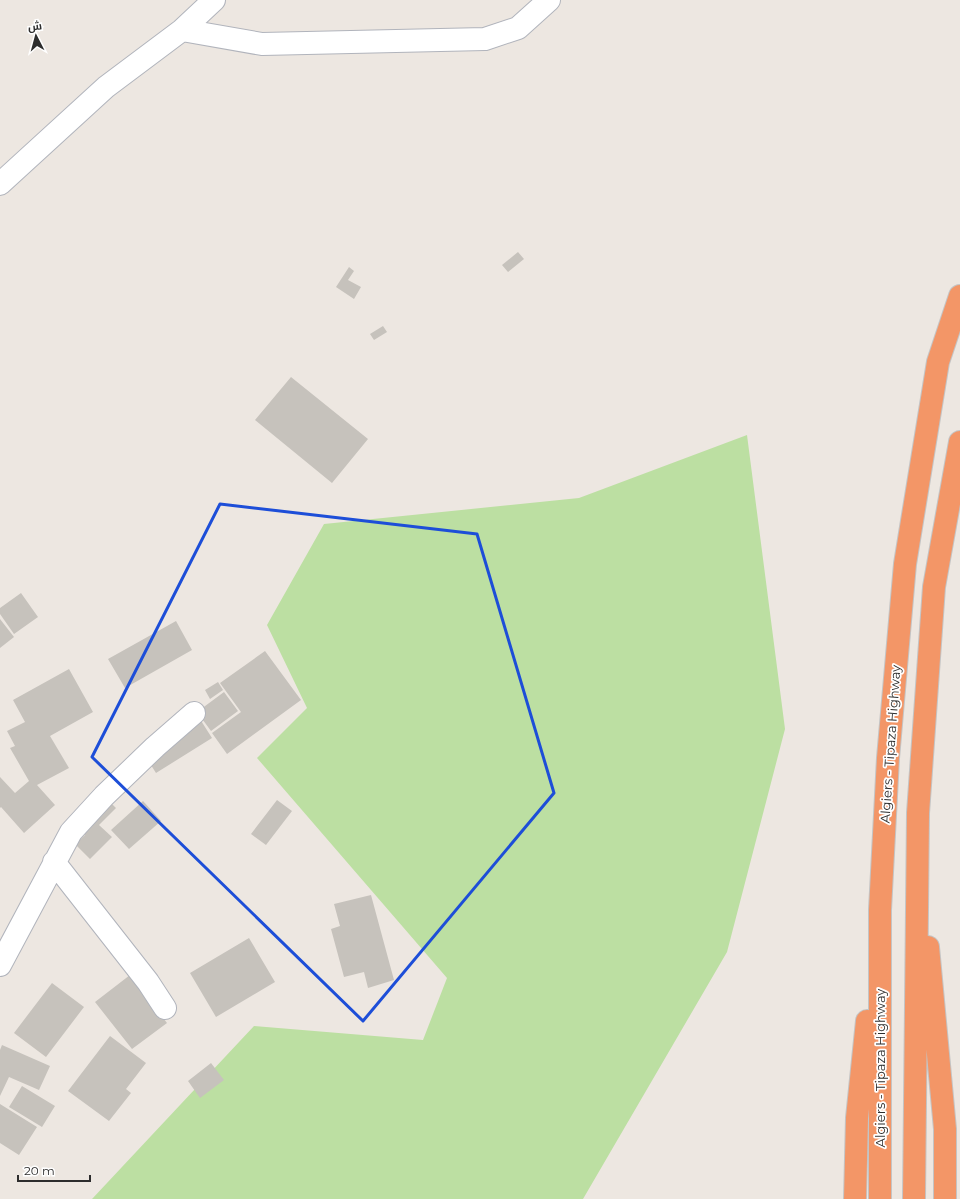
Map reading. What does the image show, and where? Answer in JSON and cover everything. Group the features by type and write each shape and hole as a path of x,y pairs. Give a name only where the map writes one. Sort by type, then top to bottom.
{"highway":[{"name":"Algiers - Tipaza Highway","path":"880,1199 880,910 888,758 905,564 938,362 960,296"},
{"path":"914,1199 918,813 934,587 960,442"},
{"path":"918,858 935,1014 943,1114 945,1199"},
{"path":"854,1199 857,1118 880,910"}],"street":[{"path":"0,184 106,87 182,30 214,0"},
{"path":"182,30 262,44 485,39 518,28 549,0"},
{"path":"0,965 71,832 104,796 155,747 194,713"},
{"path":"54,862 148,982 165,1008"}],"highlighted area":[{"path":"220,504 477,534 554,793 363,1021 92,757"}],"green space":[{"path":"747,435 785,729 727,952 583,1199 92,1199 254,1026 423,1040 447,978 257,758 307,708 267,625 324,524 579,498"}],"building":[{"path":"518,252 524,259 508,272 502,265"},
{"path":"349,267 354,271 348,280 361,287 354,299 336,287"},
{"path":"383,326 387,332 374,340 370,334"},
{"path":"291,377 368,439 332,483 255,420"},
{"path":"21,593 38,617 14,634 0,614 0,608"},
{"path":"0,619 14,637 0,648"},
{"path":"176,621 192,650 125,688 108,659"},
{"path":"265,651 301,700 227,754 212,733 241,712 220,683"},
{"path":"69,669 93,712 50,736 69,768 37,785 55,805 24,833 1,807 0,808 0,777 15,793 29,781 10,748 15,746 7,731 25,722 13,700"},
{"path":"218,682 223,690 210,699 205,690"},
{"path":"224,692 238,711 211,731 197,712"},
{"path":"198,716 212,738 156,773 142,751"},
{"path":"103,795 116,808 99,825 112,837 90,859 75,844 85,835 74,824"},
{"path":"277,800 292,811 266,845 251,834"},
{"path":"143,801 161,821 129,849 111,830"},
{"path":"371,895 394,980 368,988 364,972 344,977 331,929 340,926 334,904"},
{"path":"249,938 275,982 216,1017 190,973"},
{"path":"130,975 167,1023 132,1049 95,1002"},
{"path":"52,983 84,1007 46,1057 14,1033"},
{"path":"110,1036 146,1063 126,1089 131,1093 109,1121 68,1091"},
{"path":"2,1045 50,1066 39,1090 9,1077 0,1096 0,1050"},
{"path":"211,1063 224,1080 200,1098 188,1081"},
{"path":"22,1086 55,1106 42,1127 9,1107"},
{"path":"0,1104 37,1127 19,1155 0,1143"}]}
